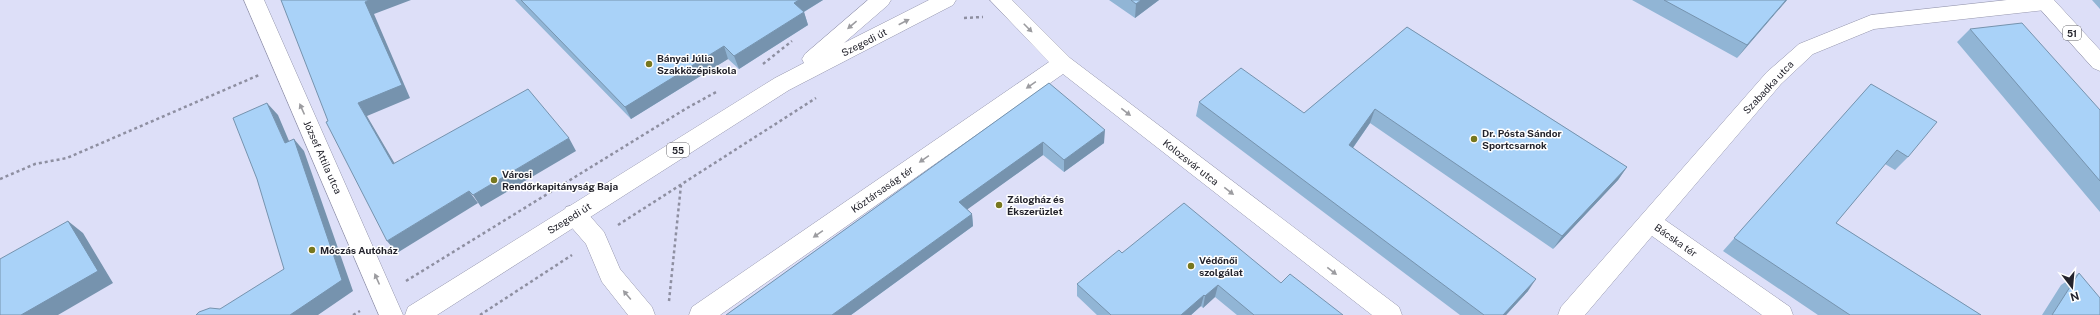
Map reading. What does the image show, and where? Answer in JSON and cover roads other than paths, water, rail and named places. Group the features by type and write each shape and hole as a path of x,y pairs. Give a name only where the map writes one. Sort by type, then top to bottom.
{"street":[{"name":"József Attila utca","path":"254,0 384,295 391,315"},
{"name":"Szegedi út","path":"782,84 881,0"},
{"name":"Szegedi út","path":"417,315 574,214 782,84 946,0"},
{"name":"51","path":"2043,1 2100,63"},
{"name":"Szabadka utca","path":"1651,223 1774,78 1806,49 1871,22 2043,1"},
{"name":"Kolozsvár utca","path":"1002,2 1063,63 1390,315"},
{"name":"Köztársaság tér","path":"701,315 1063,63"},
{"path":"574,214 596,240 610,275 644,315"},
{"name":"Bácska tér","path":"1570,315 1651,223 1781,315"}],"place":[{"name":"Bányai Júlia Szakközépiskola","path":"649,64"},
{"name":"Dr. Pósta Sándor Sportcsarnok","path":"1474,139"},
{"name":"Városi Rendőrkapitányság Baja","path":"494,180"},
{"name":"Zálogház és Ékszerüzlet","path":"999,205"},
{"name":"Móczás Autóház","path":"312,250"},
{"name":"Védőnői szolgálat","path":"1191,266"}]}
